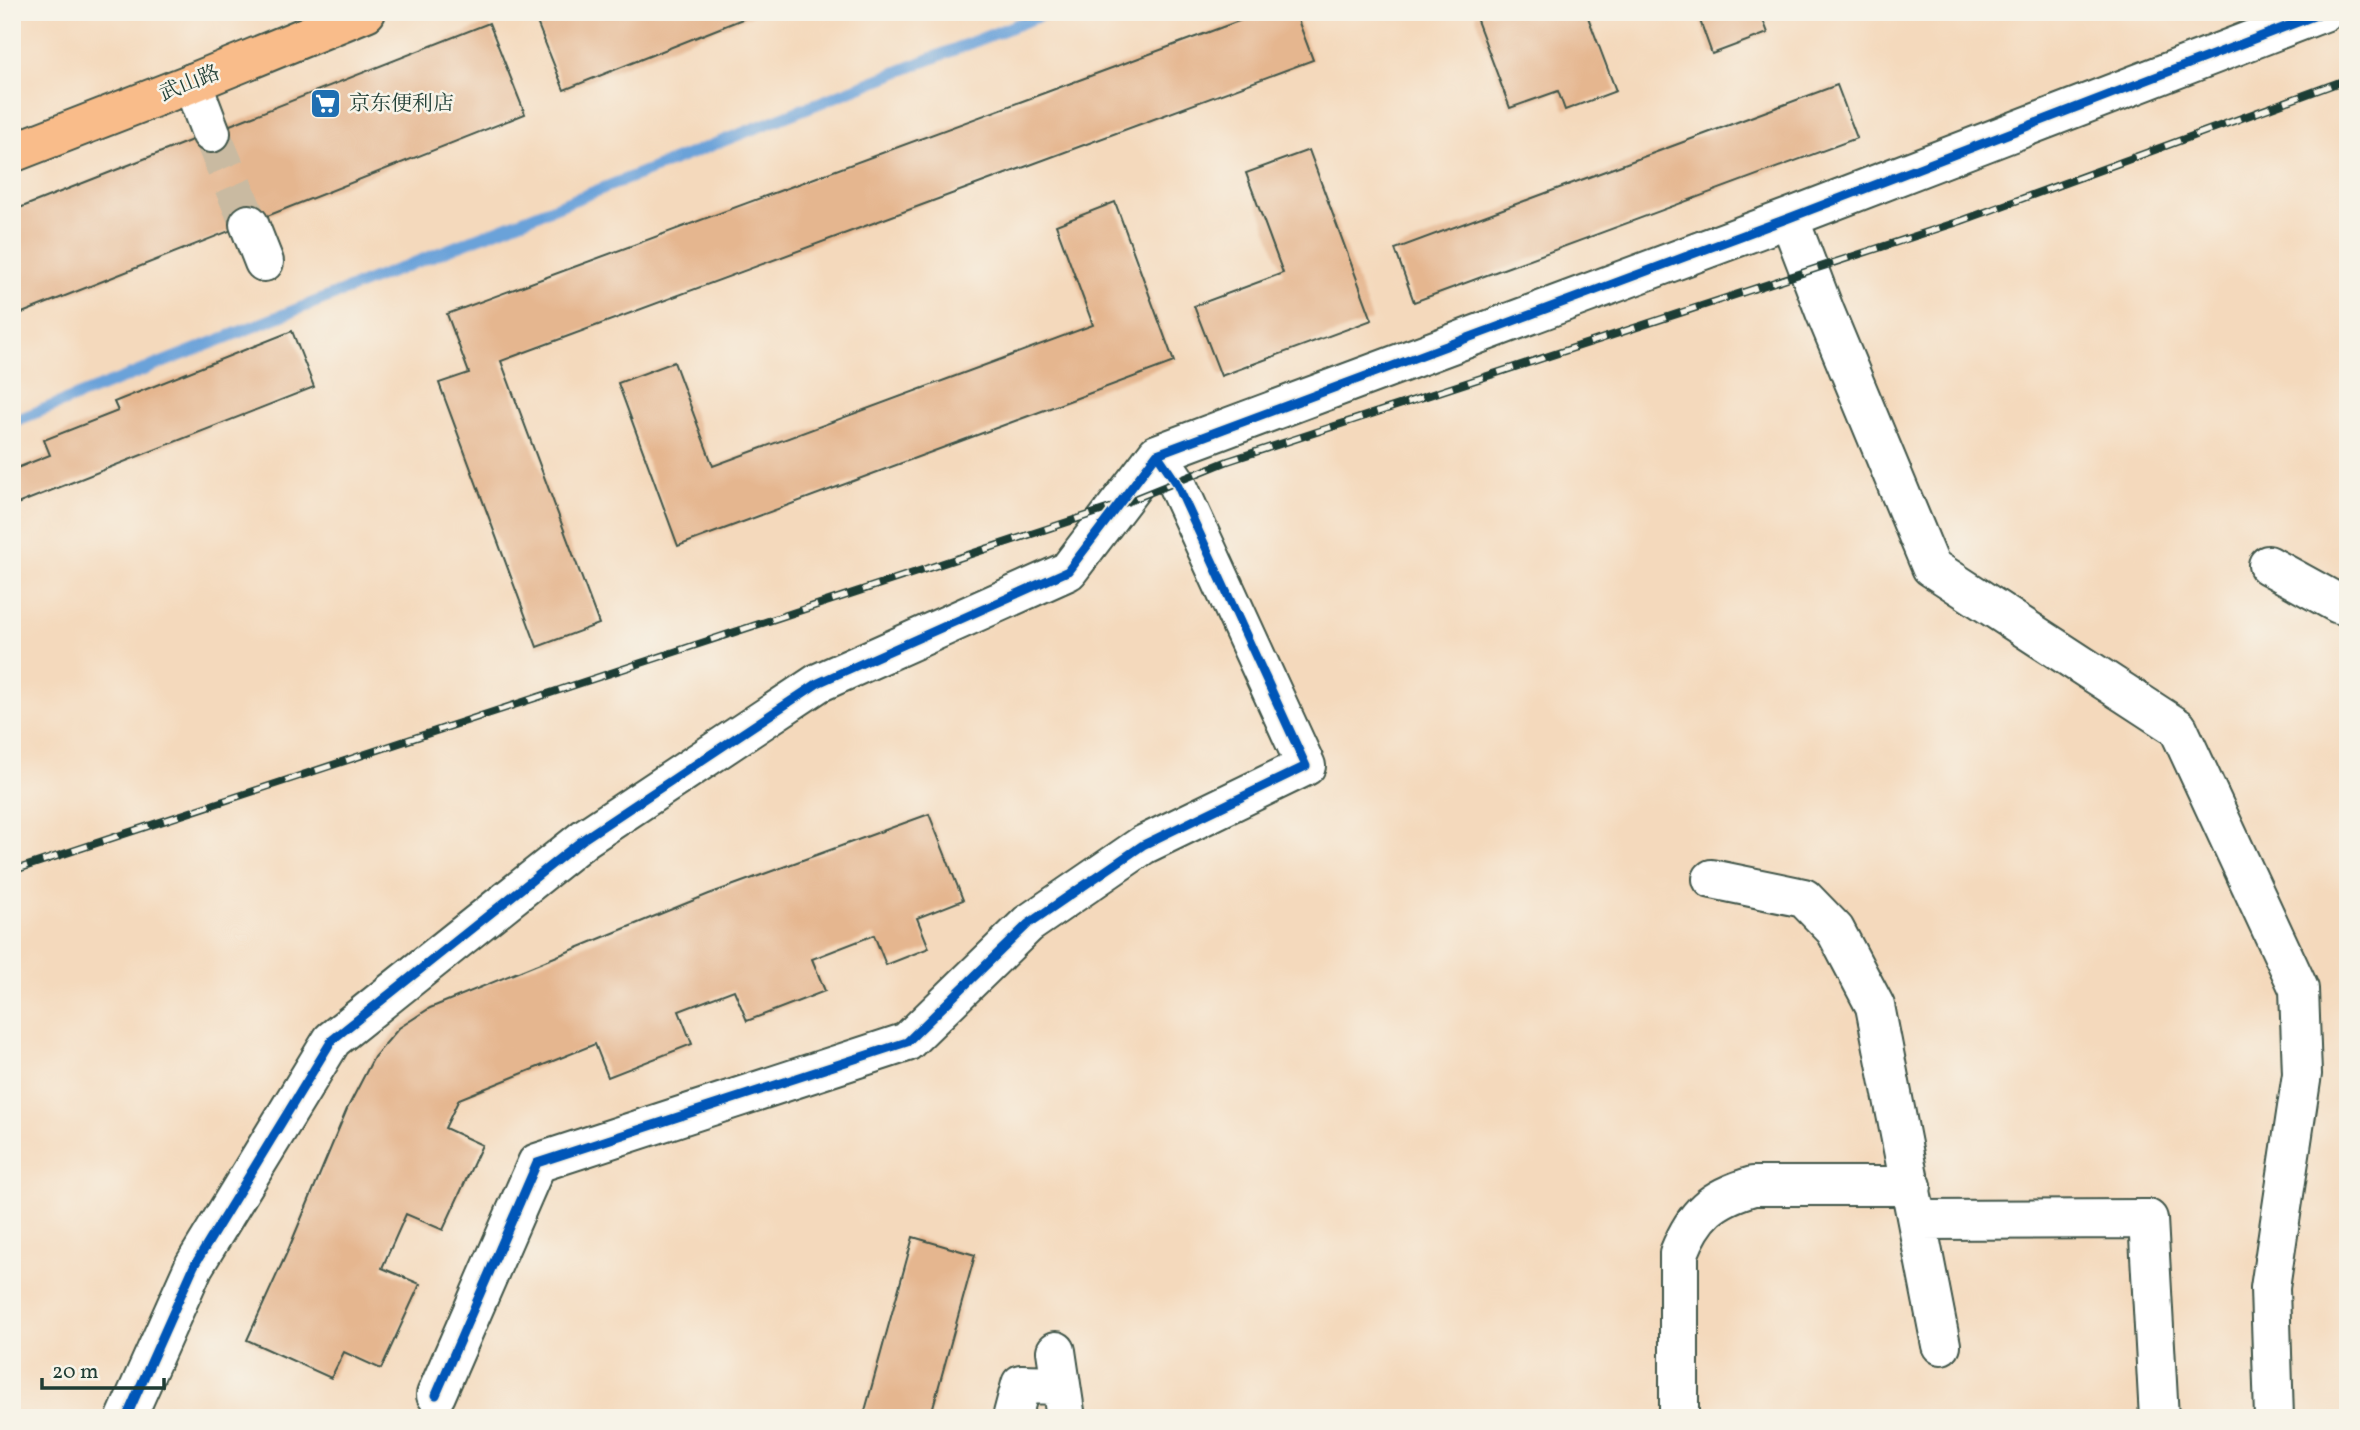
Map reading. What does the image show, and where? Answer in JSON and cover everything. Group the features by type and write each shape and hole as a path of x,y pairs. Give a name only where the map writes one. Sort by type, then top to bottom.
{"main road":[{"name":"武山路","path":"12,153 366,12"}],"street":[{"path":"126,1418 194,1266 332,1040 585,838 818,683 1068,571 1157,454 1789,219 2324,12"},
{"path":"192,83 211,133"},
{"path":"1789,219 1931,567 2178,728 2299,989 2302,1074 2270,1289 2274,1418"},
{"path":"249,224 264,262"},
{"path":"436,1395 537,1163 907,1042 1028,924 1062,900 1143,845 1306,766 1176,482 1157,454"},
{"path":"2269,565 2339,604 2348,605"},
{"path":"1713,879 1804,898 1835,930 1875,1006 1941,1345"},
{"path":"1679,1418 1679,1253 1689,1228 1706,1208 1727,1194 1753,1186 1915,1203 2148,1219 2159,1418"},
{"path":"1012,1418 1021,1384 1061,1384"}],"building":[{"path":"533,12 760,12 564,90"},
{"path":"1263,12 1295,12 1313,60 501,361 599,624 537,647 439,383 469,373 447,314"},
{"path":"1483,12 1586,12 1616,91 1565,110 1558,91 1510,108 1475,15"},
{"path":"1697,12 1760,12 1768,33 1712,54"},
{"path":"489,23 525,114 12,317 12,211"},
{"path":"1837,85 1857,138 1414,302 1395,249"},
{"path":"1309,150 1372,320 1221,376 1194,306 1283,273 1246,173"},
{"path":"1115,202 1174,362 678,546 618,383 674,362 713,466 1093,325 1056,225"},
{"path":"292,331 314,387 12,506 12,470 50,455 44,440 118,411 114,402"},
{"path":"929,814 963,900 917,918 929,948 886,965 874,935 812,959 825,991 747,1021 734,990 679,1011 692,1044 608,1077 595,1044 459,1099 445,1128 482,1145 443,1230 406,1214 382,1268 420,1284 381,1369 344,1352 331,1378 247,1340 347,1109 374,1057 399,1028 430,1008 709,894"},
{"path":"913,1237 975,1255 930,1418 863,1418"}],"waterway":[{"path":"12,422 1049,12"}],"tunnel":[{"path":"211,133 249,224"}],"railway":[{"path":"12,871 1119,505 1228,461 1961,221 2348,79"}],"cycle path":[{"path":"126,1418 194,1266 332,1040 585,838 818,683 1068,571 1157,454 1789,218 2324,12"},
{"path":"436,1395 537,1163 907,1042 1028,924 1143,845 1306,766 1176,482 1157,454"}],"place":[{"name":"京东便利店","path":"326,104"}]}
